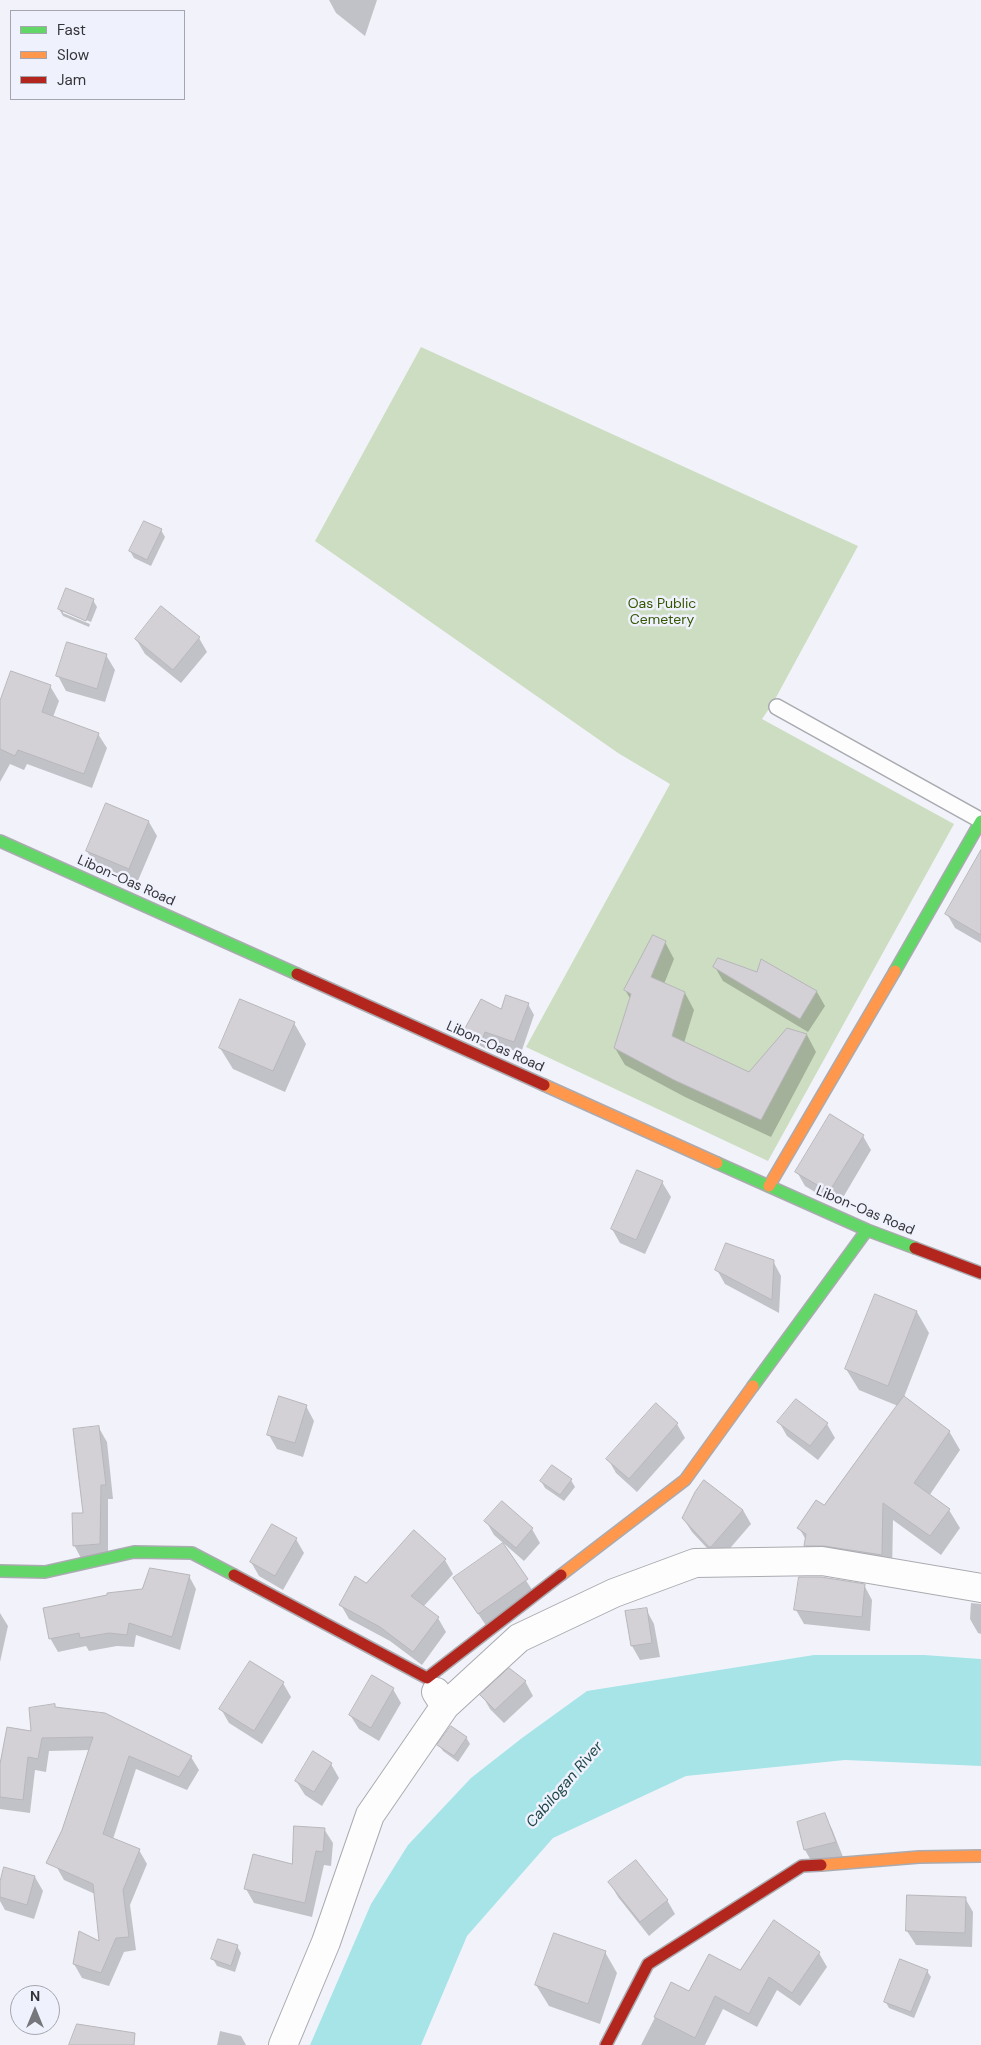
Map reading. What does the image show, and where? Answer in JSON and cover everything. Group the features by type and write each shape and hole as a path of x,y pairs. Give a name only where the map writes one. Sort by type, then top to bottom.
{"street":[{"path":"769,1186 868,1020 980,820"},
{"name":"Libon-Oas Road","path":"0,841 867,1230 981,1273"},
{"path":"428,1678 684,1480 867,1230"},
{"path":"0,1571 44,1572 134,1552 192,1553 428,1678 445,1706"},
{"path":"283,2045 326,1942 370,1815 445,1706 519,1638 614,1593 695,1563 822,1561 981,1588"},
{"path":"606,2045 648,1964 802,1866 919,1857 981,1856"}],"lane":[{"path":"776,707 980,820"}],"green space":[{"name":"Oas Public Cemetery","path":"421,347 858,546 773,703 762,719 954,824 768,1161 526,1047 670,784 618,753 315,541"}],"water":[{"name":"Cabilogan River","path":"814,1655 924,1655 981,1659 981,1766 845,1760 686,1776 553,1838 467,1936 421,2045 310,2045 371,1904 408,1845 471,1778 522,1738 587,1691"}],"building":[{"path":"144,521 162,529 147,560 129,551"},
{"path":"66,588 94,599 86,621 58,609"},
{"path":"161,606 200,637 173,670 135,639"},
{"path":"67,642 107,654 97,689 56,676"},
{"path":"11,671 51,685 42,712 99,733 84,774 18,750 15,756 0,749 0,701"},
{"path":"106,803 149,821 129,869 86,851"},
{"path":"981,850 981,935 945,914"},
{"path":"653,935 666,941 651,977 685,992 672,1036 749,1072 787,1028 807,1034 761,1120 674,1080 614,1048 631,994 624,990"},
{"path":"718,958 757,972 761,959 817,991 800,1019 713,967"},
{"path":"506,995 529,1003 514,1042 485,1032 482,1040 464,1030 481,999 501,1009"},
{"path":"240,999 295,1022 273,1071 219,1048"},
{"path":"830,1114 864,1135 829,1192 795,1172"},
{"path":"637,1170 663,1181 636,1240 611,1229"},
{"path":"726,1243 774,1260 772,1300 715,1270"},
{"path":"875,1294 917,1311 888,1386 845,1369"},
{"path":"279,1396 307,1405 295,1443 267,1435"},
{"path":"904,1396 950,1431 914,1483 950,1509 930,1536 883,1503 882,1555 824,1546 804,1546 806,1534 797,1528 816,1500 824,1505"},
{"path":"796,1399 828,1423 810,1446 777,1422"},
{"path":"656,1403 678,1423 629,1479 606,1459"},
{"path":"99,1426 106,1485 101,1485 100,1544 73,1546 72,1513 83,1513 73,1429"},
{"path":"552,1465 572,1479 560,1495 540,1481"},
{"path":"704,1480 743,1510 711,1547 682,1518 695,1492"},
{"path":"502,1501 533,1528 516,1548 484,1521"},
{"path":"272,1524 297,1538 275,1576 250,1562"},
{"path":"414,1530 446,1559 411,1596 439,1617 413,1652 380,1627 339,1605 355,1576 366,1583"},
{"path":"503,1543 528,1579 478,1614 453,1578"},
{"path":"150,1568 190,1575 172,1637 129,1623 127,1635 109,1633 80,1638 79,1633 49,1639 43,1608 107,1595 107,1593 142,1589"},
{"path":"799,1577 821,1577 865,1584 862,1617 794,1610"},
{"path":"647,1608 652,1643 631,1646 625,1611"},
{"path":"250,1661 284,1682 254,1731 219,1709"},
{"path":"509,1668 526,1681 495,1710 480,1695"},
{"path":"372,1675 394,1688 371,1728 349,1715"},
{"path":"55,1704 55,1707 105,1713 192,1756 179,1777 129,1756 103,1834 140,1849 123,1890 129,1937 116,1938 101,1973 73,1964 79,1931 99,1941 93,1884 46,1863 62,1830 93,1737 42,1738 38,1759 28,1757 23,1800 0,1797 0,1764 7,1727 31,1731 29,1708"},
{"path":"451,1726 467,1737 454,1756 437,1745"},
{"path":"313,1751 332,1763 314,1792 295,1781"},
{"path":"825,1813 836,1842 804,1850 797,1822"},
{"path":"294,1826 325,1828 323,1852 316,1851 305,1903 244,1889 253,1854 292,1864"},
{"path":"636,1860 668,1900 640,1922 608,1882"},
{"path":"4,1867 35,1876 27,1905 0,1897 0,1882"},
{"path":"907,1895 966,1897 965,1933 906,1931"},
{"path":"774,1920 820,1952 792,1993 769,1977 749,2014 715,1996 695,2038 654,2017 671,1982 689,1991 709,1954 740,1970"},
{"path":"554,1933 606,1951 588,2004 535,1985"},
{"path":"218,1939 238,1945 231,1966 211,1959"},
{"path":"900,1959 928,1970 911,2012 884,2002"},
{"path":"77,2024 135,2033 134,2045 69,2045"}],"traffic: fast":[{"path":"895,971 981,821"},
{"path":"0,841 297,974"},
{"path":"717,1163 867,1230 915,1248"},
{"path":"753,1386 867,1230"},
{"path":"0,1571 45,1572 134,1552 192,1553 234,1575"}],"traffic: slow":[{"path":"769,1186 895,971"},
{"path":"544,1085 717,1163"},
{"path":"561,1575 685,1480 753,1386"},
{"path":"821,1865 919,1857 981,1856"}],"traffic: jam":[{"path":"297,974 544,1085"},
{"path":"915,1248 981,1273"},
{"path":"234,1575 427,1678 561,1575"},
{"path":"606,2045 648,1964 802,1866 821,1865"}]}
